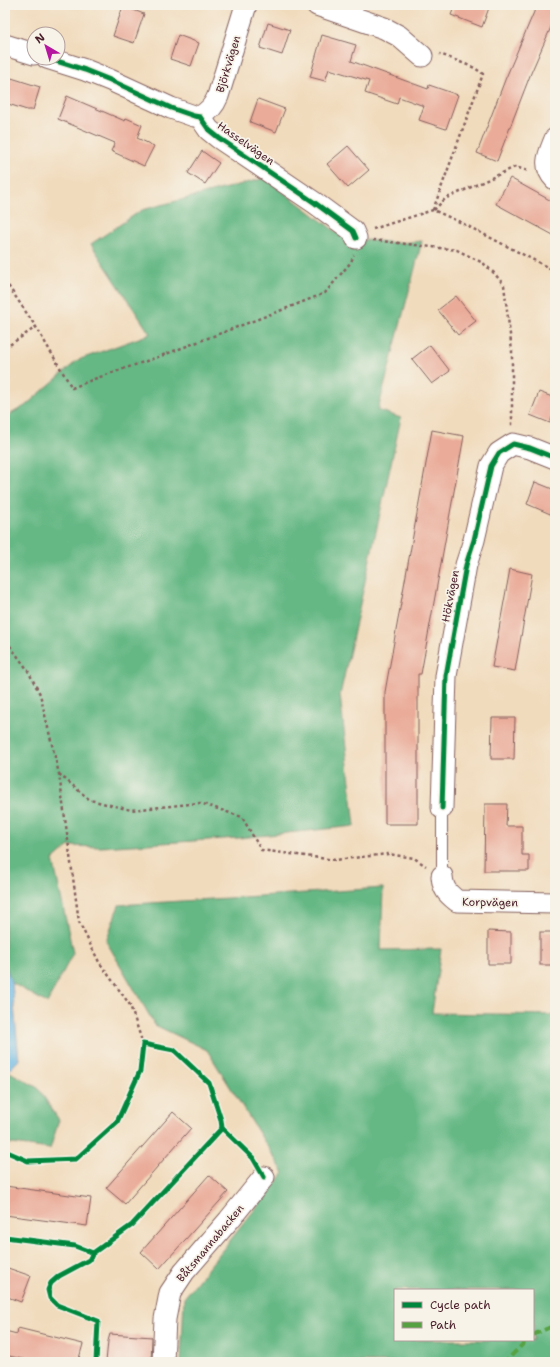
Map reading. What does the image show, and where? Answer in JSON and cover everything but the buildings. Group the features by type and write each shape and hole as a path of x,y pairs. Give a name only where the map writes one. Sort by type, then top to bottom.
{"street":[{"name":"Björkvägen","path":"200,117 208,112 214,105 218,96 246,5"},
{"path":"317,5 384,28 399,36 422,56"},
{"path":"5,45 26,52"},
{"path":"66,64 110,80 171,108 200,117"},
{"name":"Hasselvägen","path":"200,117 209,130 219,138 315,203 353,231 356,238"},
{"path":"551,174 548,161 555,140"},
{"path":"513,444 530,448 555,458"},
{"name":"Hökvägen","path":"442,808 446,676 466,565 474,540 490,466 499,453 513,444"},
{"name":"Korpvägen","path":"442,876 443,886 447,893 457,902 555,903"},
{"name":"Båtsmannabacken","path":"163,1362 165,1318 170,1293 184,1272 264,1177"}],"lane":[{"path":"442,808 442,876"}],"path":[{"path":"422,56 428,50 475,68 483,74 433,210"},
{"path":"5,281 36,327 72,388 158,357 325,293 351,262 356,250 356,238 363,232 433,210 445,199 515,167 551,174"},
{"path":"433,210 460,222 555,271"},
{"path":"356,238 457,250 483,263 504,285 512,351 513,444"},
{"path":"5,348 36,327"},
{"path":"5,642 10,646 27,669 40,694 59,774 79,922 99,962 130,1005 143,1044 142,1051"},
{"path":"59,774 90,800 118,807 131,810 200,803 242,817 261,850 335,860 388,854 414,858 442,876"},
{"path":"143,1044 151,1046"}],"green space":[{"path":"265,178 344,238 399,243 422,241 378,410 401,418 340,695 355,826 239,838 101,847 69,846 53,860 73,953 47,1003 12,983 5,965 5,417 25,406 78,360 150,334 91,244 142,210"},
{"path":"383,888 381,950 441,949 432,1013 555,1015 555,1362 181,1362 184,1298 284,1173 207,1050 155,1025 106,941 119,905"},
{"path":"8,1071 38,1088 59,1120 50,1149 5,1143 5,1074"}],"water":[{"path":"5,965 12,983 19,1060 5,1074"}],"marked path":[{"path":"534,1335 555,1325"},
{"path":"501,1362 506,1361 526,1341"}],"cycle path":[{"path":"66,64 110,80 171,108 200,117 209,130 219,138 315,203 353,231 356,238"},
{"path":"442,808 446,676 466,565 474,540 491,466 499,453 513,444 530,448 555,458"},
{"path":"5,1151 28,1161 76,1159 117,1122 140,1071 143,1044 174,1050 209,1083 221,1120 222,1128 253,1158 264,1177"},
{"path":"96,1362 98,1321 57,1305 50,1298 48,1290 51,1283 59,1276 89,1260 93,1253 132,1225 222,1128"},
{"path":"5,1237 75,1246 93,1253"}]}
